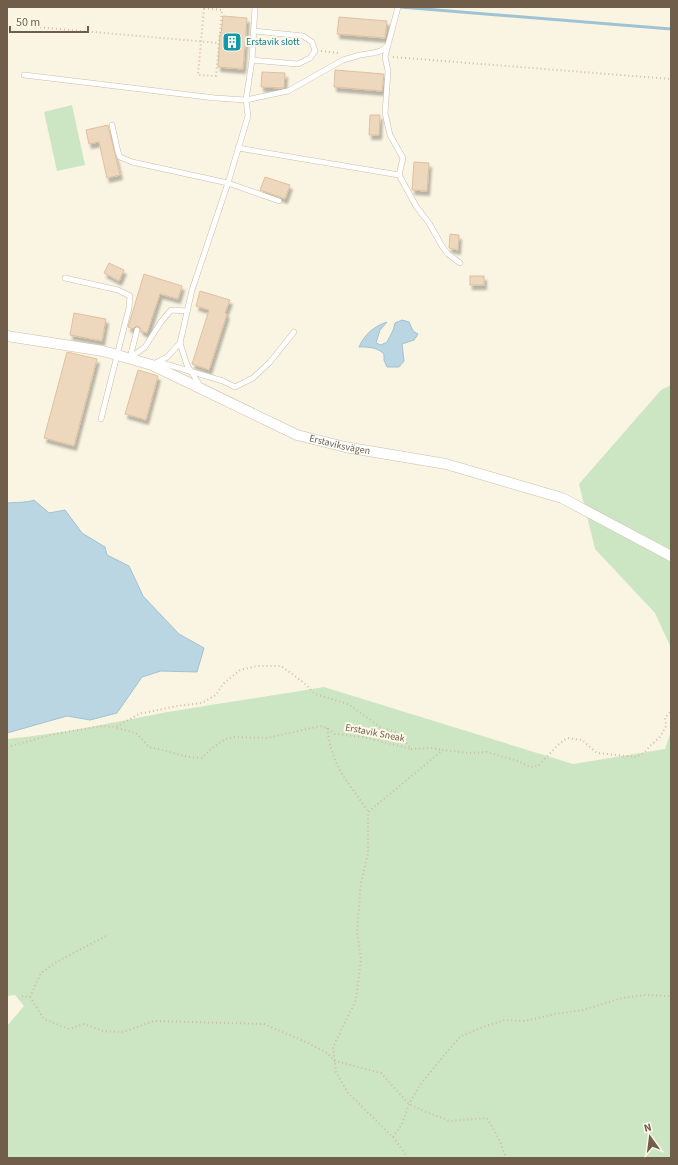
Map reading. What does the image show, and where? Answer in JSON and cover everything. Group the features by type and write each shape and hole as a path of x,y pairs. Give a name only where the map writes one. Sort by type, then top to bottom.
{"street":[{"name":"Erstaviksvägen","path":"7,336 103,351 155,363 204,390 297,435 345,447 446,464 562,498 671,556"}],"lane":[{"path":"204,390 189,370 180,343 192,290 228,183 248,116 246,100 252,60 255,7"},
{"path":"398,7 386,57 388,71 385,113 390,135 403,158 399,175 416,206 429,223 442,246 448,254 460,263"},
{"path":"252,60 298,64 310,58 315,51 312,42 302,36 254,31"},
{"path":"24,75 215,98 246,100 288,91 343,60 374,53 388,45"},
{"path":"112,125 120,157 132,162 228,183 279,201"},
{"path":"238,148 399,175"},
{"path":"66,278 118,290 130,296 129,308 101,419"},
{"path":"130,358 145,347 161,322 171,310 187,310"},
{"path":"130,358 137,330"},
{"path":"155,363 189,370 223,381 235,387 253,378 270,362 294,332"},
{"path":"155,363 167,357 180,343"}],"path":[{"path":"204,8 222,10 219,43 216,76 198,75 204,8"},
{"path":"36,28 219,43"},
{"path":"315,51 360,55"},
{"path":"386,57 671,79"},
{"path":"7,747 55,734 102,726 116,727 139,714 177,706 202,704 216,695 223,684 240,670 257,666 281,666 303,682 315,694 348,704 382,728 394,732 403,739 411,749"},
{"name":"Erstavik Sneak","path":"116,727 136,733 149,747 163,749 190,758 202,758 211,749 225,739 234,737 267,738 320,726 327,728 335,734 363,737 411,749 433,748 468,752 487,752 518,761 530,768 538,766 558,744 567,738 582,740 597,753 636,757 644,753 651,744 660,737 666,726 665,718 669,711 671,711"},
{"path":"327,728 336,762 344,777 357,793 368,812 368,853 361,883 357,932 361,959 356,1000 333,1047 336,1072 348,1093 393,1137 406,1154 406,1158"},
{"path":"368,812 443,750"},
{"path":"30,997 41,973 106,936"},
{"path":"393,1137 402,1124 409,1104 420,1085 461,1036 505,1020 525,1021 583,1010 622,998 646,995 671,996"},
{"path":"22,996 30,997"},
{"path":"30,997 44,1019 69,1029 84,1024 103,1031 123,1032 154,1021 264,1024 308,1042 327,1053 335,1061 381,1073 409,1104 426,1112 450,1121 487,1118 499,1139 506,1158"}],"green space":[{"path":"72,105 85,165 57,171 44,112"},
{"path":"671,385 671,648 655,613 595,549 579,484 661,390"},
{"path":"324,687 573,764 665,749 671,731 671,1158 7,1158 7,1026 24,1006 15,995 7,996 7,739 68,731 168,712"}],"water":[{"path":"402,320 409,322 413,331 418,334 414,340 402,344 404,361 399,367 387,367 384,360 384,354 378,350 369,347 359,347 370,332 387,322 380,330 376,343 381,345 387,342 393,331 395,323"},
{"path":"34,500 49,513 65,510 82,533 105,547 107,555 129,566 143,596 179,634 204,648 197,672 161,671 142,677 117,713 90,720 67,716 7,733 7,503"}],"building":[{"name":"Erstavik slott","path":"223,16 247,18 243,69 218,67 220,34"},
{"path":"339,17 387,21 385,38 337,34"},
{"path":"335,70 384,74 382,91 334,87"},
{"path":"262,72 285,73 284,88 261,87"},
{"path":"370,115 380,115 379,135 369,135"},
{"path":"108,125 120,175 107,178 99,142 89,144 86,130"},
{"path":"414,162 429,163 427,191 412,190"},
{"path":"265,177 290,185 285,199 260,190"},
{"path":"450,234 459,235 458,250 449,248"},
{"path":"109,263 124,270 119,281 104,273"},
{"path":"144,274 182,286 178,299 160,294 147,333 141,331 138,326 133,329 128,327"},
{"path":"470,276 484,276 484,285 470,285"},
{"path":"200,291 230,300 209,370 192,364 209,310 196,306"},
{"path":"74,313 106,319 102,341 70,335"},
{"path":"67,352 97,359 74,446 44,438"},
{"path":"138,370 158,376 146,420 125,414"}],"waterway":[{"path":"400,7 671,29"}],"place":[{"name":"Erstavik slott","path":"232,42"}]}
